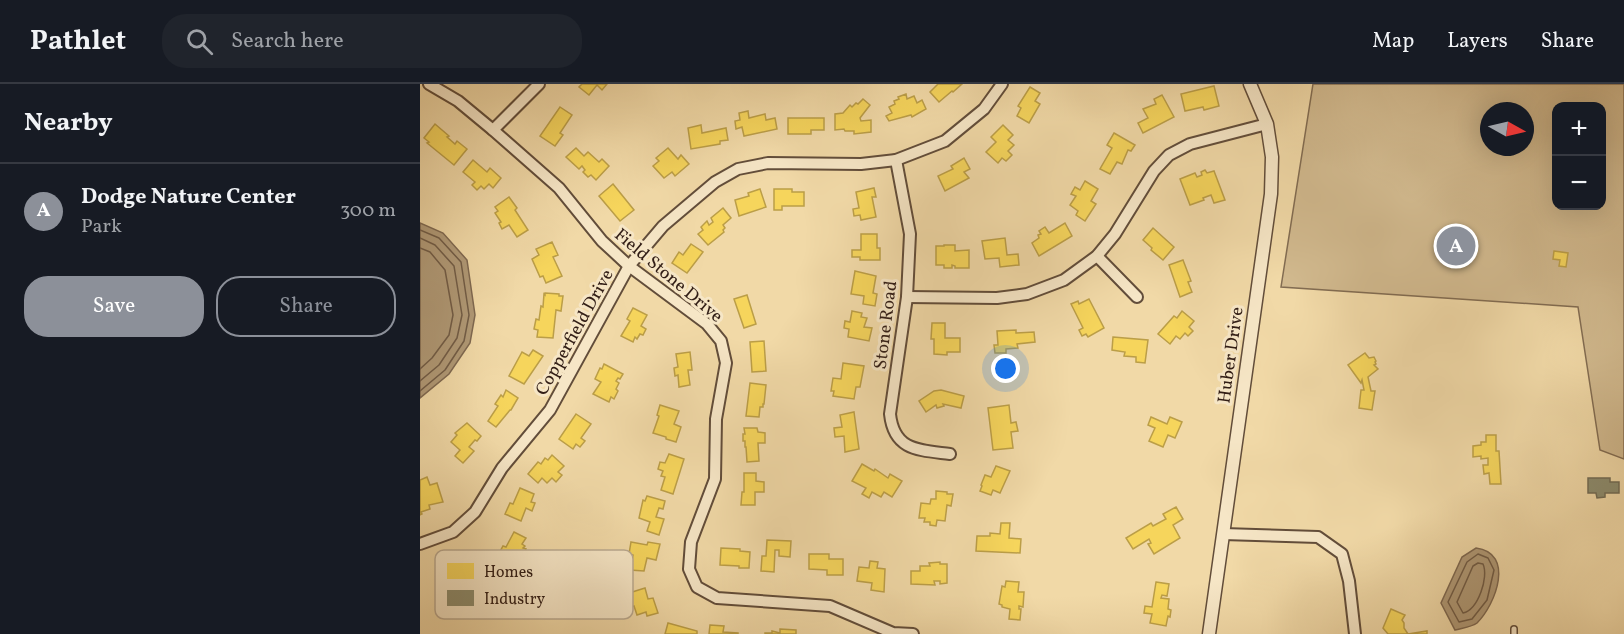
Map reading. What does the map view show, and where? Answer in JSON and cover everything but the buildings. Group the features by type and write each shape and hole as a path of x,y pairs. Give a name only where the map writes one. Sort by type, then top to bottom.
{"street":[{"name":"Field Stone Drive","path":"429,84 458,101 494,130 559,188 602,241 629,266 707,324 721,341 726,363 716,419 715,479 691,542 689,569 697,587 717,598 830,606 893,633 913,634"},
{"path":"494,130 539,84"},
{"name":"Copperfield Drive","path":"420,544 453,532 475,512 501,468 550,410 629,266 663,226 715,182 738,169 768,163 861,164 896,160 945,141 984,109 1002,84"},
{"name":"Huber Drive","path":"1209,634 1271,194 1272,157 1267,124 1250,84"},
{"path":"907,297 997,298 1027,294 1064,280 1097,256 1115,234 1154,171 1169,155 1190,144 1267,124"},
{"name":"Stone Road","path":"896,160 910,234 907,297 890,414 891,426 898,439 910,448 950,454"},
{"path":"1097,256 1137,297"},
{"path":"1223,534 1318,537 1342,554 1349,581 1355,634"}],"shaded area":[{"path":"1313,84 1624,84 1624,459 1600,450 1578,307 1281,287"}],"water":[{"path":"420,223 443,233 467,260 475,315 470,343 449,374 420,398"},
{"path":"1476,548 1488,552 1495,559 1498,580 1495,592 1484,615 1477,623 1455,630 1441,603 1462,557"}],"place":[{"name":"Dodge Nature Center","path":"1456,246"}]}
